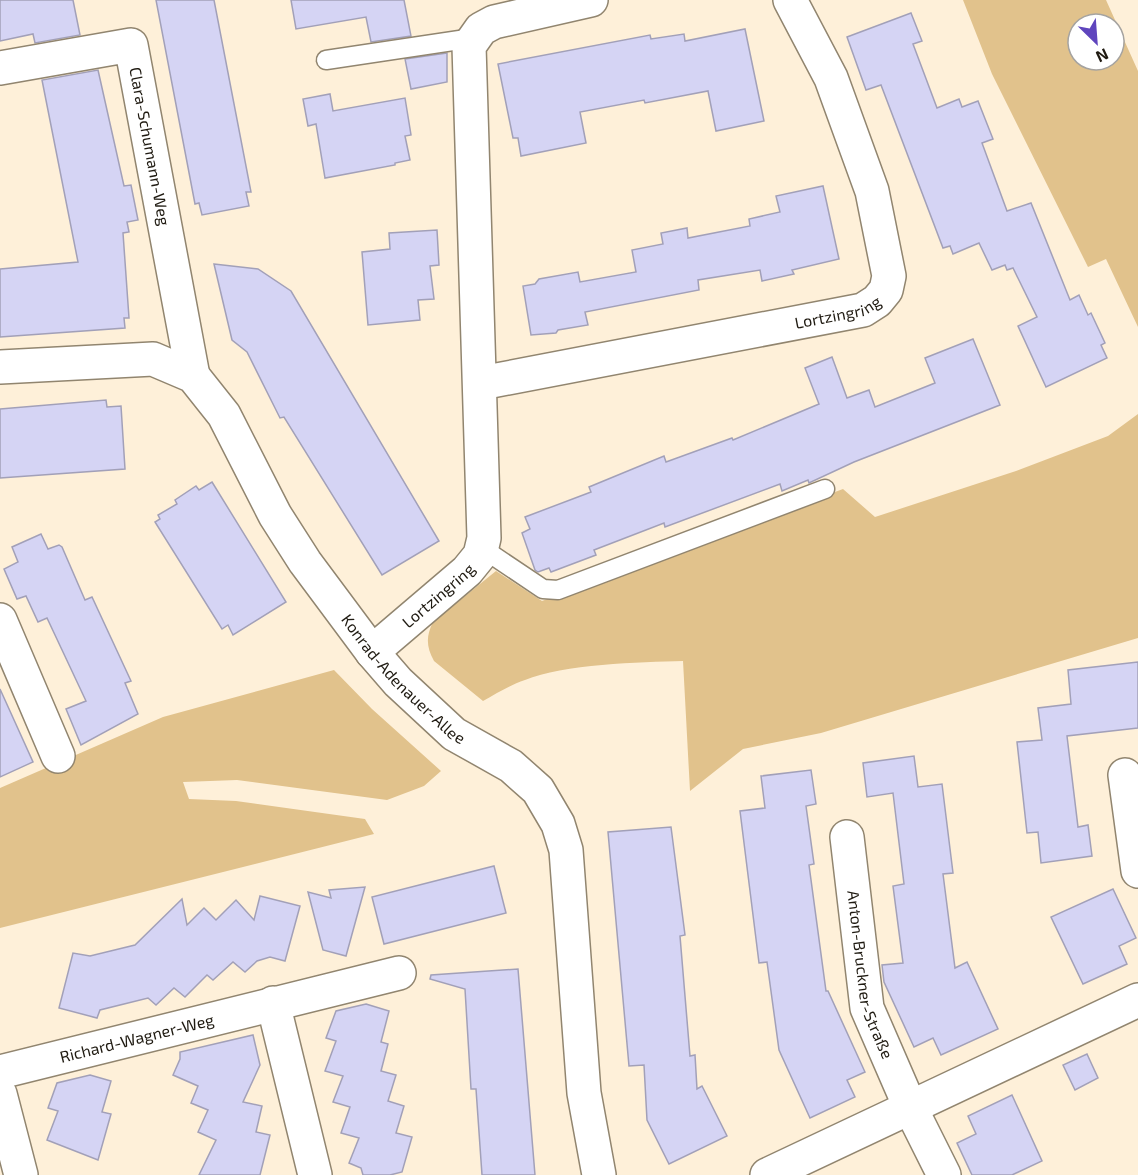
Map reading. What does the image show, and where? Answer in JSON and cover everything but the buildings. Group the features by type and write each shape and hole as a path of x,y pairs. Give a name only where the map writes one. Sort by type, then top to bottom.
{"street":[{"path":"473,38 482,29 507,17 591,0"},
{"name":"Lortzingring","path":"481,383 863,310 878,301 886,290 889,276 872,191 831,78 790,0"},
{"name":"Lortzingring","path":"372,652 467,571 480,555 482,548 484,528 481,383 469,54 473,38"},
{"name":"Clara-Schumann-Weg","path":"0,68 131,45 193,376"},
{"name":"Konrad-Adenauer-Allee","path":"0,367 153,359 193,376 224,415 275,515 305,562 372,652 398,682 454,734 511,766 538,790 558,825 566,850 571,884 584,1093 599,1175"},
{"path":"0,620 58,756"},
{"path":"1125,775 1138,871"},
{"name":"Anton-Bruckner-Straße","path":"847,837 867,1008 910,1107 944,1175"},
{"name":"Richard-Wagner-Weg","path":"0,1072 399,973"},
{"path":"767,1175 1138,1000"},
{"path":"273,1004 315,1175"},
{"path":"0,1094 21,1175"}],"lane":[{"path":"326,60 473,38"},
{"path":"482,548 543,589 558,590 825,489"}],"shaded area":[{"path":"963,0 1106,0 1111,12 1066,12 1066,72 1126,72 1126,44 1138,71 1138,327 1106,259 1088,267 992,74"},
{"path":"1138,414 1138,638 821,733 743,749 690,791 683,661 602,665 560,670 519,682 483,701 434,661 429,651 428,637 433,622 496,571 542,601 843,489 875,517 1016,471 1108,436"},
{"path":"334,670 372,709 441,771 424,786 387,800 237,780 183,782 189,799 236,801 365,819 374,834 0,928 0,788 163,717"}]}
